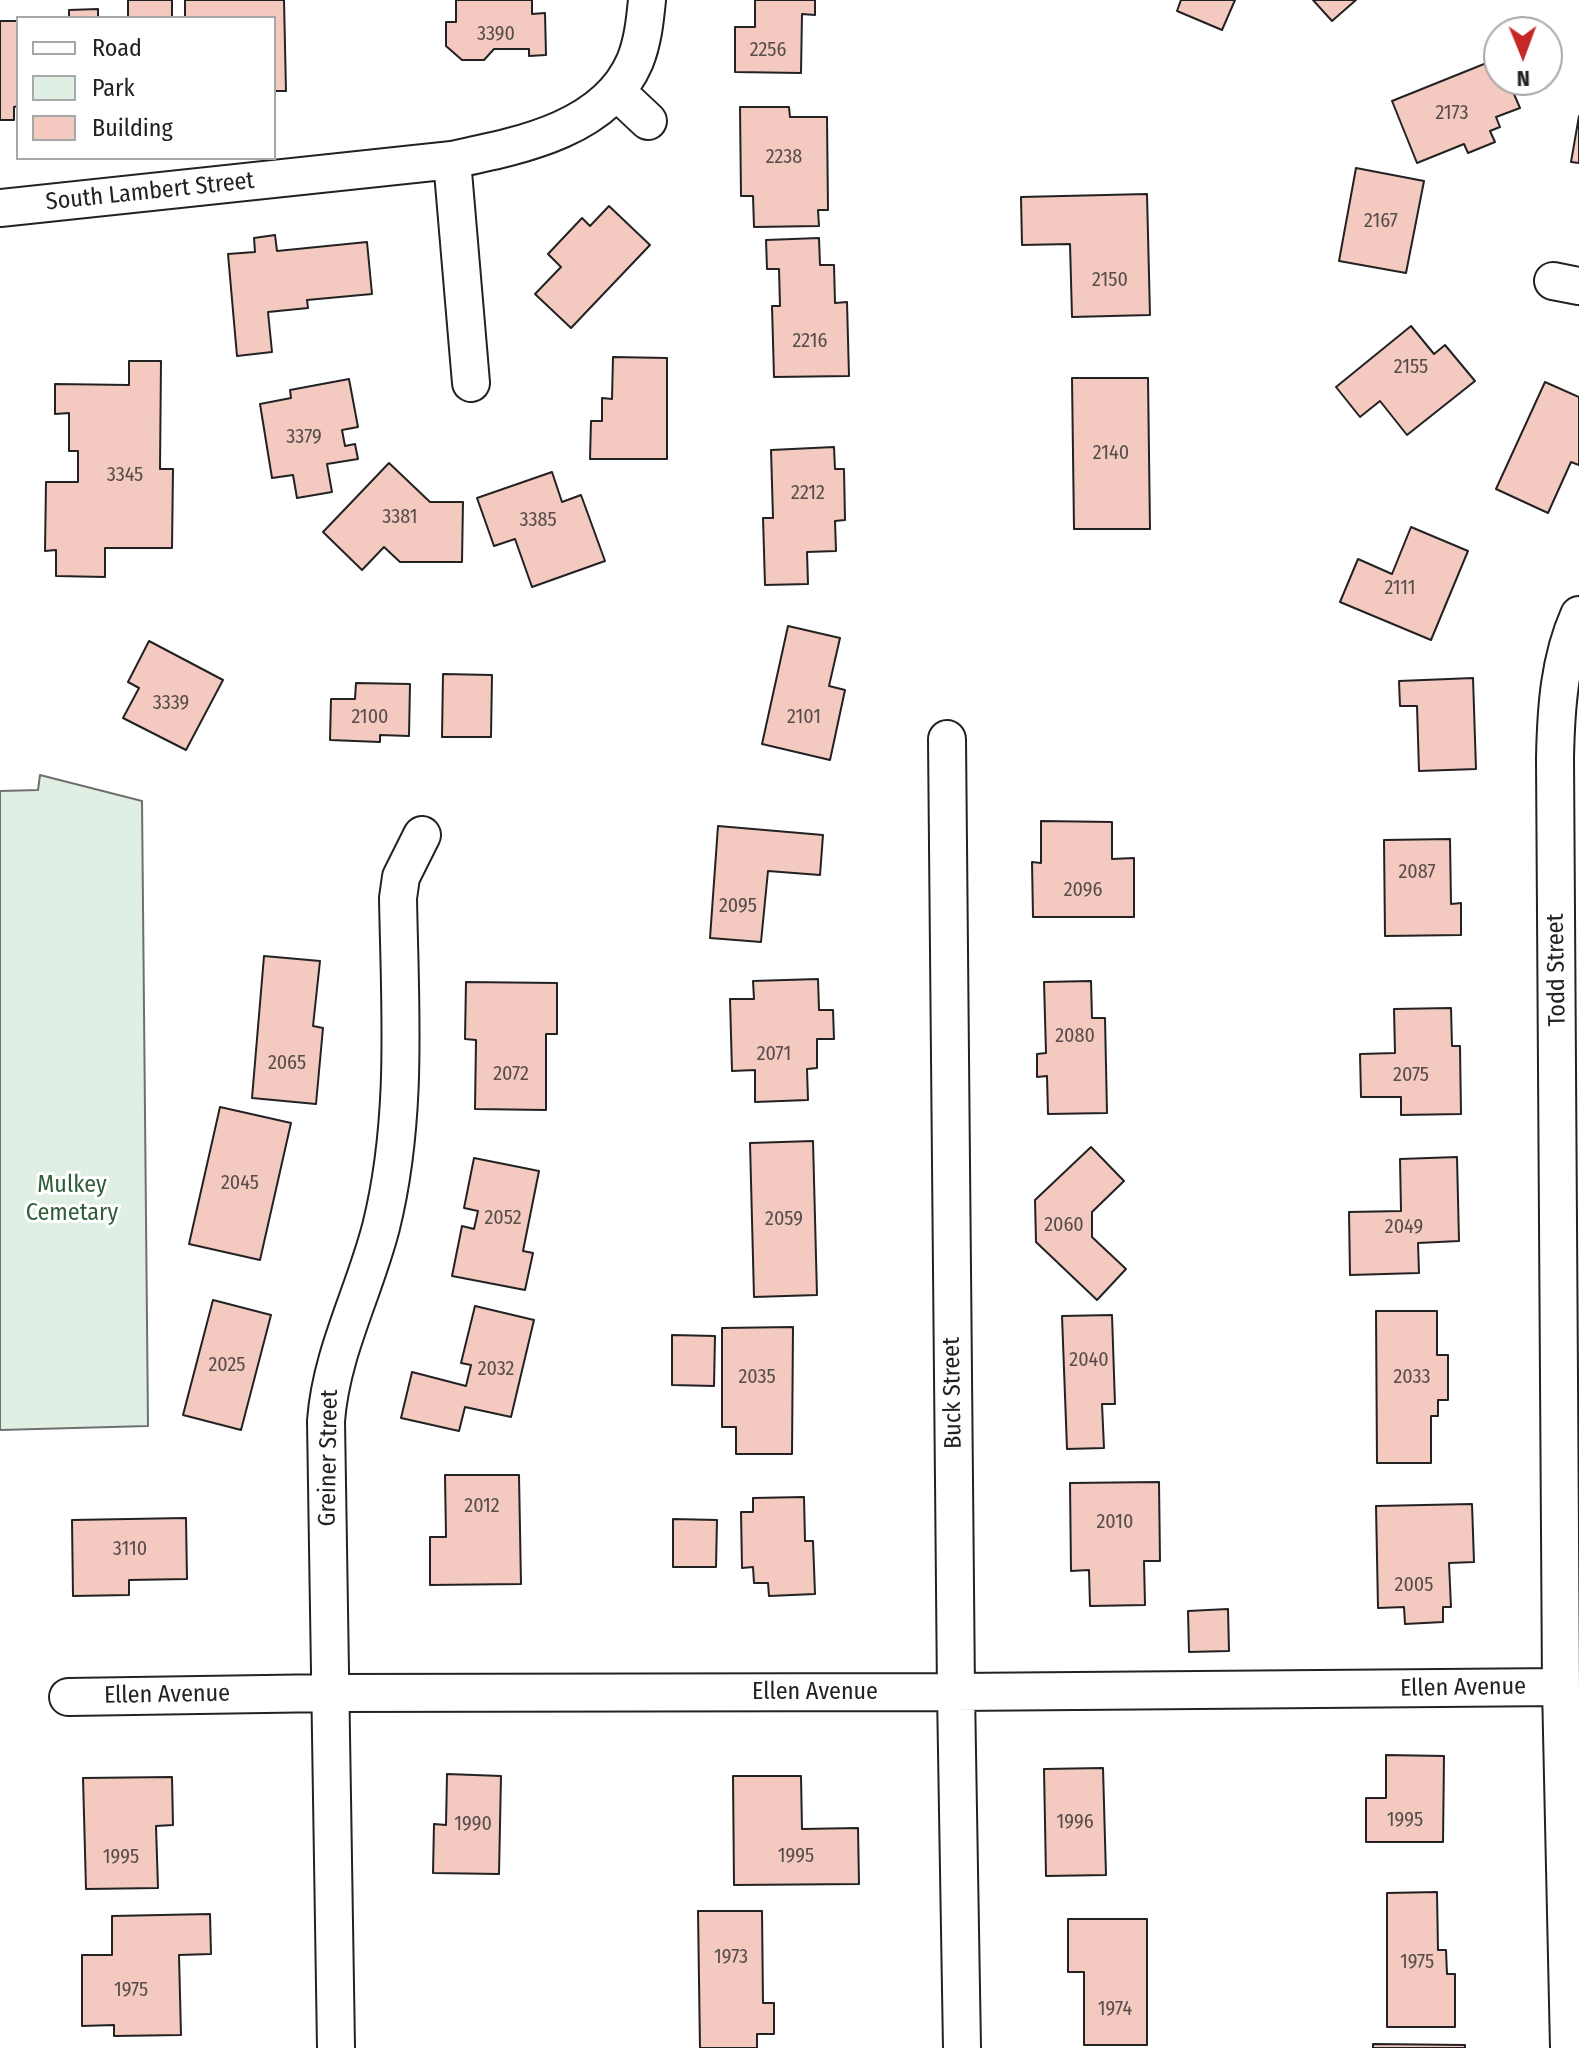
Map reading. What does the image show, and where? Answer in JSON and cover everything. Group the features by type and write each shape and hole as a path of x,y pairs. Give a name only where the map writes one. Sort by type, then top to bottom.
{"street":[{"name":"South Lambert Street","path":"0,208 452,160 496,151 572,125 616,91 635,61 644,31 647,0"},
{"path":"616,91 648,121"},
{"path":"452,160 471,383"},
{"name":"Todd Street","path":"1569,2048 1561,1687 1555,758 1560,679 1579,615"},
{"name":"Buck Street","path":"947,739 962,2048"},
{"name":"Greiner Street","path":"336,2048 325,1444 328,1396 333,1370 381,1227 394,1162 401,1066 398,898 401,877 422,835"},
{"name":"Ellen Avenue","path":"68,1697 1561,1687"}],"green space":[{"name":"Mulkey Cemetary","path":"40,775 142,801 148,1426 0,1430 0,791 38,790"}],"building":[{"path":"128,0 172,0 172,16 128,16"},
{"path":"185,0 284,0 286,91 276,91 276,16 185,16"},
{"path":"456,0 532,0 532,14 545,13 546,55 529,56 529,49 494,49 484,60 462,60 446,46 446,22 456,22"},
{"path":"755,0 815,0 815,15 802,14 801,73 735,72 735,27 755,27"},
{"path":"1181,0 1235,0 1222,30 1177,11"},
{"path":"1313,0 1356,0 1332,21"},
{"path":"98,9 98,16 69,16 69,10"},
{"path":"0,21 16,21 14,120 0,120"},
{"path":"1483,64 1483,96 1515,96 1520,108 1496,117 1500,127 1490,131 1495,142 1468,153 1464,144 1417,163 1392,101"},
{"path":"740,107 789,107 790,117 827,117 828,210 818,210 819,226 754,227 753,196 741,196"},
{"path":"1579,116 1579,163 1571,162"},
{"path":"1356,168 1424,181 1406,273 1339,261"},
{"path":"1147,194 1150,315 1072,317 1070,244 1022,245 1021,197"},
{"path":"609,206 650,245 571,328 535,294 561,267 548,254 582,218 590,226"},
{"path":"275,235 277,251 367,242 372,294 307,300 308,308 268,312 272,352 237,356 228,254 255,252 254,238"},
{"path":"819,238 820,265 834,265 835,303 847,302 849,376 774,377 772,306 780,306 779,269 767,269 766,240"},
{"path":"1411,326 1434,354 1445,345 1475,381 1407,435 1380,401 1360,417 1336,387"},
{"path":"613,357 667,358 667,459 590,459 591,421 602,421 602,398 612,399"},
{"path":"129,361 161,361 160,469 173,469 172,548 105,548 105,577 56,576 56,550 45,551 46,482 78,482 78,451 69,451 69,413 55,414 55,384 129,385"},
{"path":"1072,378 1148,378 1150,529 1074,529"},
{"path":"349,379 358,427 342,430 345,446 355,444 358,459 327,464 332,492 297,498 293,475 272,478 260,404 291,398 290,390"},
{"path":"1545,382 1579,397 1579,465 1571,462 1548,513 1496,489"},
{"path":"834,447 835,469 844,469 845,520 835,521 836,551 807,552 808,584 765,585 763,518 773,518 771,450"},
{"path":"389,463 430,502 463,502 462,562 400,562 384,547 362,570 323,532"},
{"path":"552,472 562,502 581,495 605,561 532,587 515,539 494,546 477,498"},
{"path":"1411,527 1468,551 1431,640 1340,602 1358,559 1392,574"},
{"path":"788,626 840,638 829,686 845,690 830,760 762,744"},
{"path":"149,641 223,680 186,750 123,718 139,688 128,682"},
{"path":"443,674 492,675 491,737 442,737"},
{"path":"1473,678 1476,769 1419,771 1417,706 1400,706 1399,681"},
{"path":"356,683 410,684 409,736 380,735 380,742 330,740 331,699 355,699"},
{"path":"1041,821 1112,822 1112,859 1134,858 1134,917 1033,917 1032,862 1041,863"},
{"path":"718,826 823,835 820,875 768,871 761,942 710,938"},
{"path":"1450,839 1451,904 1461,903 1461,935 1385,936 1384,840"},
{"path":"264,956 320,961 313,1026 323,1028 316,1104 252,1098"},
{"path":"818,979 819,1010 833,1010 834,1039 817,1039 817,1068 807,1069 808,1100 755,1102 755,1070 732,1071 730,999 754,999 753,981"},
{"path":"1091,981 1092,1018 1105,1018 1107,1113 1048,1114 1047,1076 1037,1077 1037,1054 1046,1053 1044,982"},
{"path":"466,982 557,983 557,1034 546,1034 546,1110 475,1109 476,1040 465,1039"},
{"path":"1451,1008 1452,1046 1460,1046 1461,1114 1401,1115 1401,1097 1361,1097 1360,1054 1395,1053 1394,1009"},
{"path":"220,1107 291,1123 260,1260 189,1244"},
{"path":"813,1141 817,1295 754,1297 750,1143"},
{"path":"1091,1147 1124,1181 1092,1212 1092,1237 1126,1269 1097,1300 1036,1242 1035,1200"},
{"path":"1457,1157 1459,1241 1418,1243 1419,1273 1350,1275 1349,1212 1401,1211 1400,1159"},
{"path":"474,1158 539,1171 523,1251 533,1253 525,1290 452,1276 462,1226 474,1229 478,1211 464,1208"},
{"path":"213,1300 271,1315 241,1430 183,1415"},
{"path":"475,1306 534,1320 511,1417 465,1407 459,1431 401,1418 412,1372 466,1386 471,1365 461,1363"},
{"path":"1376,1311 1437,1311 1437,1355 1448,1355 1448,1400 1438,1400 1438,1416 1431,1416 1431,1463 1377,1463"},
{"path":"1112,1315 1115,1404 1102,1404 1104,1448 1067,1449 1062,1316"},
{"path":"793,1327 792,1454 736,1454 736,1427 722,1427 722,1328"},
{"path":"672,1335 715,1336 714,1386 672,1385"},
{"path":"445,1475 519,1475 521,1584 430,1585 430,1537 446,1537"},
{"path":"1159,1482 1160,1561 1144,1561 1145,1605 1090,1606 1089,1570 1071,1571 1070,1483"},
{"path":"804,1497 805,1541 813,1541 815,1594 769,1596 768,1583 754,1583 753,1567 742,1568 741,1512 753,1512 753,1498"},
{"path":"1472,1504 1474,1562 1449,1563 1451,1607 1443,1607 1443,1622 1405,1624 1404,1607 1378,1608 1376,1506"},
{"path":"186,1518 187,1579 129,1580 129,1595 73,1596 72,1520"},
{"path":"673,1519 717,1520 716,1567 673,1567"},
{"path":"1228,1609 1229,1651 1189,1652 1188,1611"},
{"path":"1386,1755 1444,1756 1443,1842 1366,1842 1366,1798 1386,1798"},
{"path":"1103,1768 1106,1875 1046,1876 1044,1769"},
{"path":"447,1774 501,1776 499,1874 433,1873 434,1824 446,1825"},
{"path":"733,1776 801,1776 802,1829 858,1828 859,1884 734,1885"},
{"path":"172,1777 173,1825 156,1826 158,1888 86,1889 83,1778"},
{"path":"1437,1892 1438,1950 1446,1950 1447,1974 1455,1974 1455,2027 1387,2027 1387,1893"},
{"path":"698,1911 762,1911 763,2003 774,2003 774,2034 757,2034 757,2048 700,2048"},
{"path":"210,1914 211,1954 179,1955 181,2035 114,2036 114,2025 82,2026 82,1955 112,1955 112,1916"},
{"path":"1068,1919 1147,1919 1147,2045 1084,2045 1084,1972 1068,1972"},
{"path":"1373,2044 1465,2045 1465,2048 1373,2048"}]}
